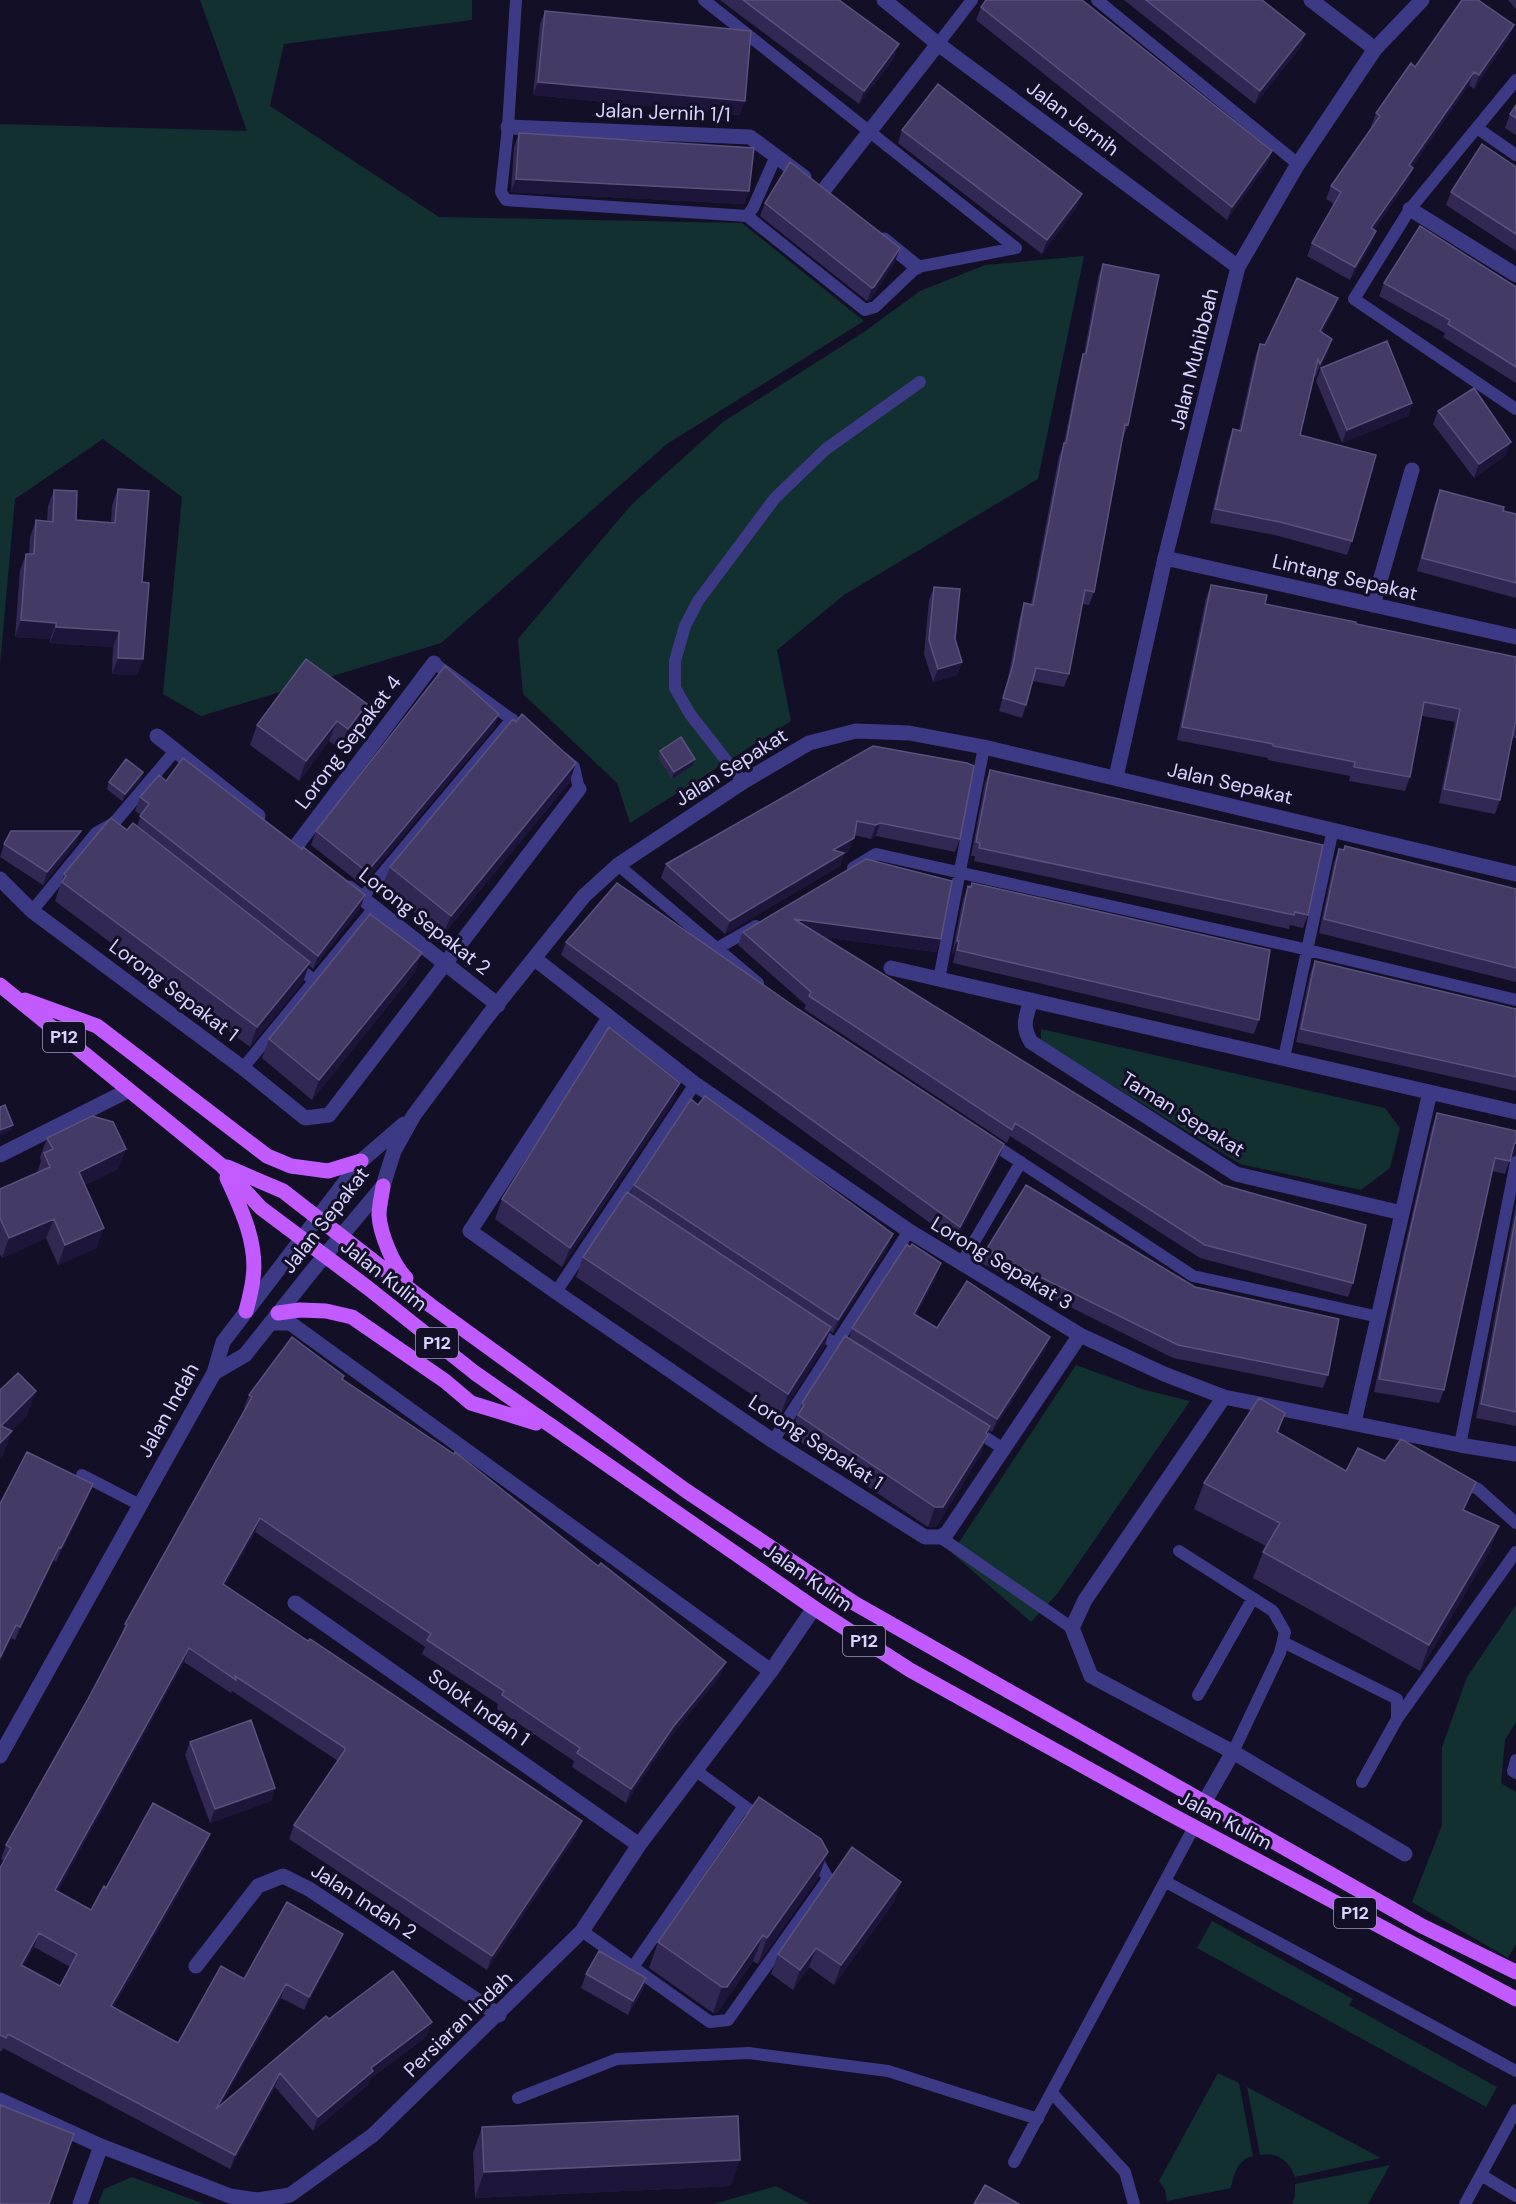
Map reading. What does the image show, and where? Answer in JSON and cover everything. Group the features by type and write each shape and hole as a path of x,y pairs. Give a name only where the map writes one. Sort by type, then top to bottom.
{"main road":[{"name":"Jalan Kulim","path":"0,985 221,1164 261,1208 368,1288 475,1374 550,1428 747,1560 814,1608 909,1670 1194,1827 1516,1999"},
{"path":"14,996 97,1026 267,1156 291,1166 328,1172 361,1161"},
{"name":"Jalan Kulim","path":"221,1164 283,1191 430,1305 685,1490 854,1603 1422,1926 1516,1972"},
{"path":"221,1164 246,1223 251,1244 254,1276 246,1311"},
{"path":"383,1186 379,1217 389,1251 399,1272 423,1292 430,1305"},
{"path":"274,1318 300,1310 326,1311 352,1317 445,1381 471,1403 550,1428"}],"street":[{"name":"Jalan Jernih","path":"884,0 938,44 1238,267"},
{"path":"1311,0 1376,49"},
{"name":"Jalan Muhibbah","path":"1116,777 1165,558 1238,267 1298,164 1376,49 1422,0"},
{"path":"868,132 938,44"},
{"name":"Jalan Jernih 1/1","path":"508,127 750,137 827,194 868,132"},
{"path":"1410,209 1516,275"},
{"path":"874,232 916,267"},
{"path":"1373,605 1412,470"},
{"name":"Lintang Sepakat","path":"1165,558 1516,638"},
{"name":"Lorong Sepakat 4","path":"296,846 434,663"},
{"name":"Jalan Sepakat","path":"214,1373 245,1355 383,1186 394,1151 414,1115 487,1017 584,896 618,865 743,782 809,743 856,731 909,733 984,747 1116,777 1516,874"},
{"path":"157,736 268,824"},
{"path":"446,964 579,789"},
{"name":"Lorong Sepakat 2","path":"334,876 498,1005"},
{"name":"Lorong Sepakat 1","path":"0,879 32,911 243,1068 305,1118 329,1115 446,964"},
{"name":"Lorong Sepakat 3","path":"535,959 695,1084 909,1231 1080,1335 1164,1374 1224,1397 1516,1454"},
{"path":"891,968 1516,1112"},
{"name":"Taman Sepakat","path":"1031,1000 1024,1022 1025,1033 1031,1042 1236,1174 1402,1212"},
{"name":"Lorong Sepakat 1","path":"609,1018 470,1231 773,1441 925,1537 940,1537"},
{"path":"0,1155 129,1090"},
{"path":"1354,1422 1430,1092"},
{"name":"Jalan Indah","path":"0,1756 214,1373 223,1341 361,1161 414,1115"},
{"path":"274,1318 290,1323 771,1671"},
{"path":"940,1537 947,1533 1080,1335"},
{"path":"1224,1397 1085,1600 1072,1628 1091,1676 1233,1752 1405,1854"},
{"name":"Solok Indah 1","path":"295,1604 639,1845"},
{"name":"Persiaran Indah","path":"0,2100 101,2146 230,2196 258,2200 290,2195 373,2135 499,2015 582,1931 639,1845 771,1671 814,1608"},
{"path":"1205,1801 1233,1752"},
{"name":"Jalan Indah 2","path":"196,1966 258,1886 283,1876 309,1889 499,2015"},
{"path":"80,2204 101,2146"}],"lane":[{"path":"516,0 508,127 501,192 507,200 747,216 865,310 875,307 916,267 1016,249 868,132 711,3 704,0"},
{"path":"938,44 972,0"},
{"path":"1097,0 1298,164"},
{"path":"1516,80 1410,209 1354,299 1516,409"},
{"path":"1477,128 1516,155"},
{"path":"747,216 776,156"},
{"path":"743,782 690,714 675,688 675,661 685,627 698,600 775,498 826,449 920,382"},
{"path":"434,663 530,733"},
{"path":"362,898 512,719"},
{"path":"939,979 984,747"},
{"path":"32,911 96,833 118,827 175,751"},
{"path":"556,753 574,767 579,789"},
{"path":"1284,1058 1333,829"},
{"path":"846,872 876,854 1307,949 1516,1000"},
{"path":"618,865 768,990"},
{"path":"243,1068 374,908"},
{"path":"716,949 766,920"},
{"path":"286,958 314,980"},
{"path":"556,1292 622,1203 695,1084"},
{"path":"982,1136 1193,1276 1379,1317"},
{"path":"962,1264 1021,1162"},
{"path":"1460,1444 1516,1162"},
{"path":"773,1441 909,1231"},
{"path":"806,1324 865,1362"},
{"path":"964,1424 1004,1449"},
{"path":"82,1475 140,1505"},
{"path":"1450,1477 1478,1489 1516,1523"},
{"path":"940,1537 1072,1628"},
{"path":"1179,1551 1273,1611 1285,1632 1280,1653 1233,1752"},
{"path":"1362,1782 1397,1719 1516,1552"},
{"path":"1198,1695 1253,1598"},
{"path":"1283,1642 1397,1699 1397,1719"},
{"path":"1516,1760 1513,1771 1516,1773"},
{"path":"695,1770 771,1826"},
{"path":"633,1967 744,1806"},
{"path":"1014,2162 1194,1827"},
{"path":"582,1931 710,2022 728,2020 828,1879 817,1859 799,1846"},
{"path":"1166,1882 1516,2071"},
{"path":"518,2098 617,2059 749,2053 888,2071 1038,2119"},
{"path":"1052,2093 1125,2172 1134,2204"},
{"path":"1465,2204 1516,2110"},
{"path":"1481,2175 1516,2196"}],"green space":[{"path":"200,0 472,0 472,20 284,44 270,106 439,217 742,223 864,321 667,444 441,643 201,716 163,694 182,497 103,439 15,499 0,665 0,124 247,131"},
{"path":"1084,256 1038,479 844,595 777,650 791,721 630,823 617,783 523,694 518,639 631,505 723,422 864,332 920,291 985,265"},
{"path":"1041,1029 1385,1108 1400,1128 1390,1168 1361,1190 1240,1164 1041,1041"},
{"path":"1076,1365 1145,1390 1190,1401 1058,1593 1031,1622 952,1553"},
{"path":"1516,1605 1516,1722 1505,1740 1501,1783 1516,1792 1516,1944 1508,1958 1412,1902 1442,1825 1442,1747 1467,1677"},
{"path":"1212,1921 1353,1999 1349,2005 1497,2087 1486,2107 1197,1948"},
{"path":"1218,2073 1239,2083 1253,2156 1240,2164 1231,2188 1167,2201 1165,2190 1159,2181"},
{"path":"1247,2087 1381,2158 1295,2177 1290,2167 1282,2159 1272,2155 1260,2155"},
{"path":"1390,2165 1368,2204 1292,2204 1295,2184"},
{"path":"132,2177 204,2204 98,2204 104,2189"},
{"path":"776,2186 810,2204 714,2204"}],"building":[{"path":"743,0 839,0 899,44 864,91"},
{"path":"986,0 1082,0 1272,151 1232,207 981,7"},
{"path":"1146,0 1262,0 1305,34 1260,91"},
{"path":"1462,0 1478,0 1514,25 1479,75 1474,72 1409,165 1413,168 1371,228 1376,231 1355,267 1312,243 1341,192 1331,186 1380,116 1376,113 1411,63 1415,67"},
{"path":"545,11 751,31 745,101 538,82"},
{"path":"938,84 1082,194 1047,240 902,130"},
{"path":"1516,105 1516,118 1510,114"},
{"path":"519,133 754,148 749,191 516,179"},
{"path":"1482,144 1516,167 1516,234 1451,192"},
{"path":"790,162 900,248 874,287 872,288 765,203"},
{"path":"1420,226 1516,287 1516,367 1448,324 1450,320 1384,283"},
{"path":"1103,264 1159,275 1128,425 1125,424 1094,592 1085,590 1069,674 1036,668 1026,705 1003,698 1013,665 1024,603 1033,605 1064,443 1066,443 1083,354 1086,354"},
{"path":"1297,278 1338,298 1320,331 1332,339 1320,364 1318,359 1300,435 1376,455 1352,541 1280,522 1215,509 1233,429 1241,431 1260,344 1265,345"},
{"path":"1387,341 1412,403 1347,430 1321,368"},
{"path":"1474,388 1511,442 1479,464 1438,411"},
{"path":"118,489 149,491 142,582 149,583 143,659 118,658 119,631 56,627 56,623 21,620 26,554 34,554 36,520 53,522 54,490 77,491 76,520 115,523"},
{"path":"1440,490 1504,507 1503,511 1516,514 1516,583 1422,558"},
{"path":"1211,585 1267,595 1265,604 1516,657 1516,723 1500,800 1444,789 1460,709 1424,702 1410,777 1354,767 1355,762 1273,746 1273,744 1182,727"},
{"path":"934,587 960,589 955,639 962,662 938,669 929,640"},
{"path":"306,659 367,704 348,729 337,721 306,761 257,725"},
{"path":"445,666 499,714 367,872 316,831"},
{"path":"522,714 576,763 451,916 390,867 513,719 516,722"},
{"path":"681,737 695,759 674,772 660,751"},
{"path":"873,746 974,766 960,839 880,823 876,825 857,821 854,838 833,850 844,853 730,921 666,864"},
{"path":"183,758 365,895 318,956 140,816 149,804 140,797 159,775 166,781"},
{"path":"126,759 143,772 125,794 109,782"},
{"path":"990,770 1323,845 1308,915 1295,912 1294,915 979,848 980,843 976,842"},
{"path":"111,818 127,830 133,823 310,962 257,1027 62,882 66,876 64,874"},
{"path":"11,831 81,831 47,872 4,844"},
{"path":"1345,846 1516,889 1516,968 1324,919 1339,849 1344,850"},
{"path":"866,859 952,881 941,939 794,919 1223,1185 1366,1225 1353,1283 1205,1245 1015,1123 1012,1130 809,996 811,992 743,932"},
{"path":"617,883 798,1009 1004,1144 960,1227 566,942"},
{"path":"972,883 1270,950 1259,1020 957,950 968,886 971,887"},
{"path":"370,914 422,953 319,1080 269,1039"},
{"path":"1315,961 1516,1009 1516,1077 1301,1029"},
{"path":"609,1027 680,1083 570,1248 502,1199"},
{"path":"705,1096 893,1234 838,1320 634,1185 691,1099 698,1105"},
{"path":"5,1105 13,1125 0,1130 0,1107"},
{"path":"1437,1113 1516,1131 1516,1143 1510,1161 1495,1158 1444,1390 1379,1379"},
{"path":"92,1116 113,1122 126,1149 79,1172 104,1228 65,1245 54,1219 9,1238 0,1218 0,1189 50,1167 44,1153 53,1149 47,1138"},
{"path":"1026,1185 1195,1287 1339,1319 1328,1375 1178,1345 986,1250"},
{"path":"627,1192 831,1327 788,1394 583,1257"},
{"path":"1516,1216 1516,1412 1481,1404"},
{"path":"907,1244 910,1247 912,1244 941,1263 914,1314 937,1328 967,1281 1050,1337 997,1419 852,1328"},
{"path":"845,1336 990,1426 986,1433 988,1435 943,1507 935,1507 798,1415 804,1405 802,1403"},
{"path":"292,1337 344,1376 342,1379 454,1454 455,1452 598,1566 601,1563 726,1662 673,1727 631,1789 577,1753 580,1748 502,1695 504,1691 427,1640 431,1634 260,1518 223,1584 308,1641 310,1639 582,1821 492,1956 294,1825 345,1748 189,1648 55,1890 91,1910 104,1886 106,1888 153,1803 210,1834 111,2006 178,2043 221,1966 244,1979 287,1902 343,1934 309,1997 286,1984 216,2109 326,2016 329,2019 393,1971 432,2022 371,2068 373,2071 318,2117 280,2073 235,2155 8,2034 6,2038 0,2035 0,1868 11,1848 6,1845 88,1699 127,1625 125,1624 252,1397 249,1395","holes":["39,1933 77,1954 60,1986 21,1965"]},
{"path":"18,1373 36,1391 1,1426 12,1431 0,1443 0,1390"},
{"path":"1259,1398 1285,1413 1277,1432 1346,1471 1358,1448 1385,1461 1401,1439 1476,1482 1463,1510 1499,1526 1429,1645 1263,1552 1280,1523 1204,1483"},
{"path":"27,1452 93,1484 20,1627 16,1625 0,1658 0,1504"},
{"path":"251,1720 275,1788 215,1809 190,1742"},
{"path":"759,1797 821,1839 828,1852 767,1938 763,1935 727,1987 722,1987 658,1942"},
{"path":"852,1847 901,1882 841,1965 816,1948 800,1970 778,1954"},
{"path":"599,1951 646,1978 633,2001 586,1974"},
{"path":"0,2105 74,2134 49,2204 0,2204"},
{"path":"738,2116 740,2160 484,2172 482,2127"},
{"path":"985,2185 1019,2204 974,2204"}]}
